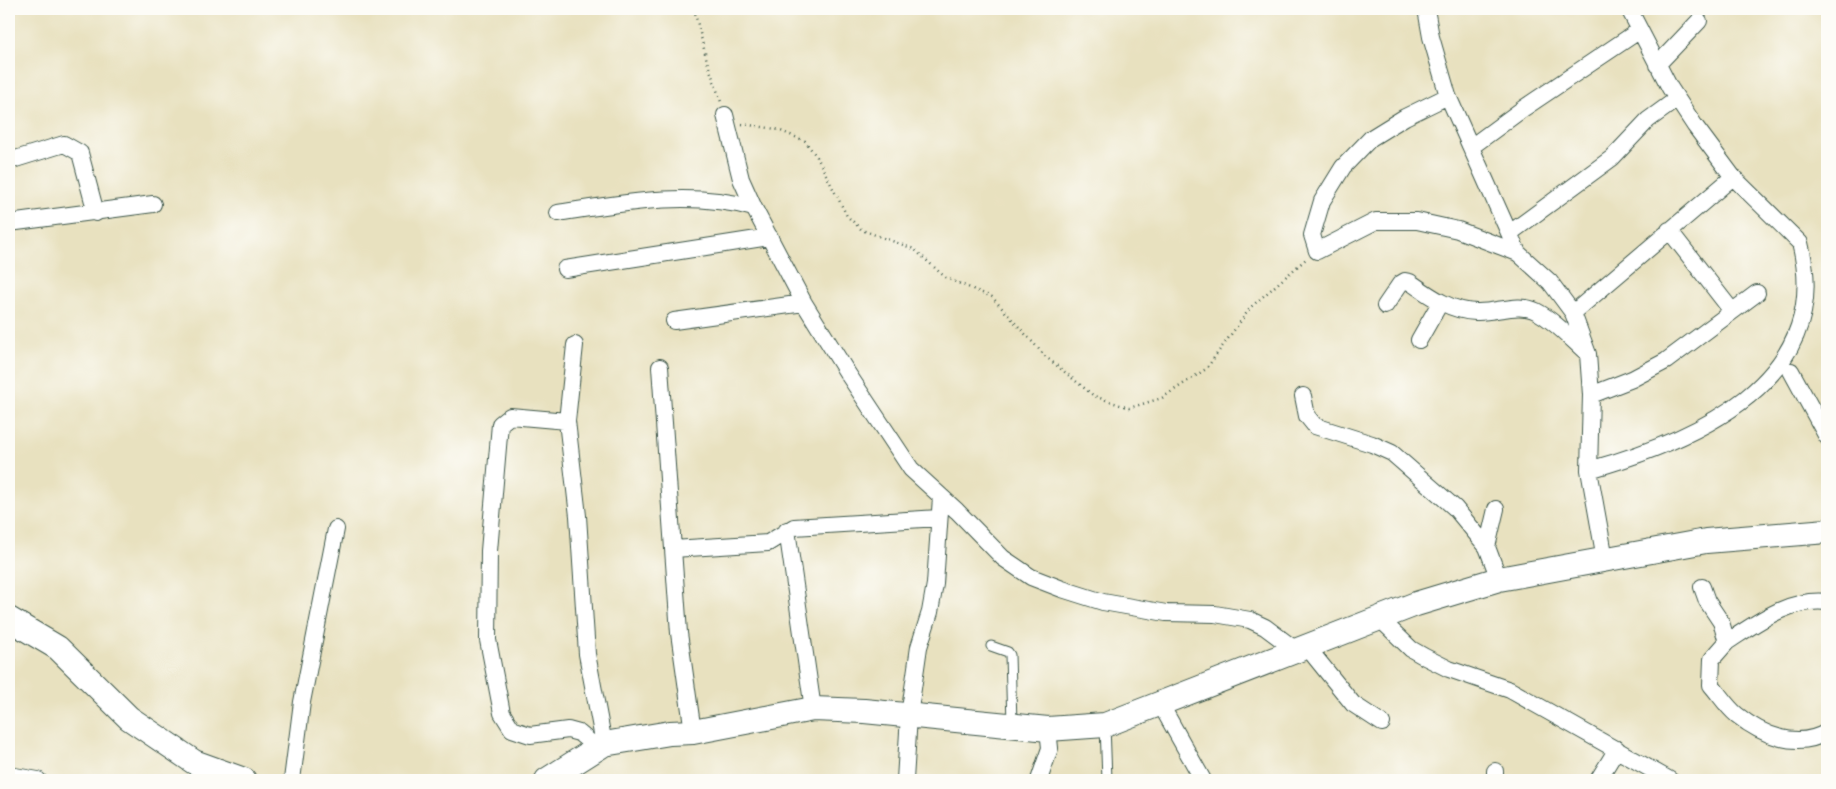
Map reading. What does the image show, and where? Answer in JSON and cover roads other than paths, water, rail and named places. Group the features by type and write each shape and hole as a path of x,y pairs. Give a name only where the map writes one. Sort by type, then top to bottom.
{"street":[{"path":"1426,9 1431,37 1448,96 1518,253"},
{"path":"1629,9 1657,65 1677,99 1732,177 1800,243 1815,276 1818,303"},
{"path":"1657,65 1699,21"},
{"path":"1471,147 1524,108 1640,30"},
{"path":"1448,96 1405,117 1371,138 1343,167 1322,201 1312,235 1317,251 1376,221 1417,221 1458,230 1518,253 1550,282 1573,313 1588,354 1591,395 1589,470 1605,559"},
{"path":"1510,233 1612,158 1648,120 1677,99"},
{"path":"725,115 741,179 754,208 804,303 900,456 1003,558 1031,576 1062,590 1102,602 1166,613 1215,614 1250,620 1302,649 1353,704 1382,723"},
{"path":"9,162 64,144 80,153 96,213"},
{"path":"1573,313 1732,177"},
{"path":"558,213 657,198 722,201 754,208"},
{"path":"9,224 153,204"},
{"path":"1669,230 1732,311"},
{"path":"565,269 770,237"},
{"path":"1385,306 1400,284 1405,281 1410,282 1440,303 1474,312 1521,306 1536,311 1553,322 1588,354"},
{"path":"1591,395 1632,379 1666,361 1757,293"},
{"path":"674,321 804,303"},
{"path":"1419,340 1440,303"},
{"path":"574,345 567,421 578,516 587,654 600,746"},
{"path":"1589,470 1670,446 1722,423 1768,395 1786,380 1801,357"},
{"path":"660,367 679,633 693,732"},
{"path":"1791,371 1827,437"},
{"path":"1303,396 1307,416 1315,426 1372,444 1392,453 1455,508 1487,547 1499,579"},
{"path":"567,421 510,416 504,418 500,424 489,551 488,640 502,713 512,729 530,736 568,730 586,737 600,746"},
{"path":"905,780 909,716 919,647 930,612 935,584 938,518 941,497"},
{"path":"1487,547 1496,509"},
{"path":"673,549 768,542 787,530 812,525 938,518"},
{"path":"292,780 302,702 336,529"},
{"path":"787,530 813,709"},
{"path":"547,780 600,746 670,733 693,732 813,709 864,711 1048,729 1105,725 1161,705 1379,618 1440,596 1499,579 1706,541 1827,530"},
{"path":"1702,587 1707,601 1721,622 1727,642"},
{"path":"1827,602 1813,600 1789,606 1757,622 1727,642 1712,659 1711,685 1736,715 1774,737 1791,741 1818,737 1827,732"},
{"path":"9,618 58,648 137,724 194,762 244,780"},
{"path":"1379,618 1411,649 1425,657 1450,669 1510,690 1670,780"},
{"path":"1161,705 1203,780"},
{"path":"1039,780 1050,748 1048,729"},
{"path":"1598,780 1616,749"},
{"path":"9,775 38,780"}],"lane":[{"path":"991,646 1008,652 1010,655 1012,724"},
{"path":"1105,725 1107,780"}]}
